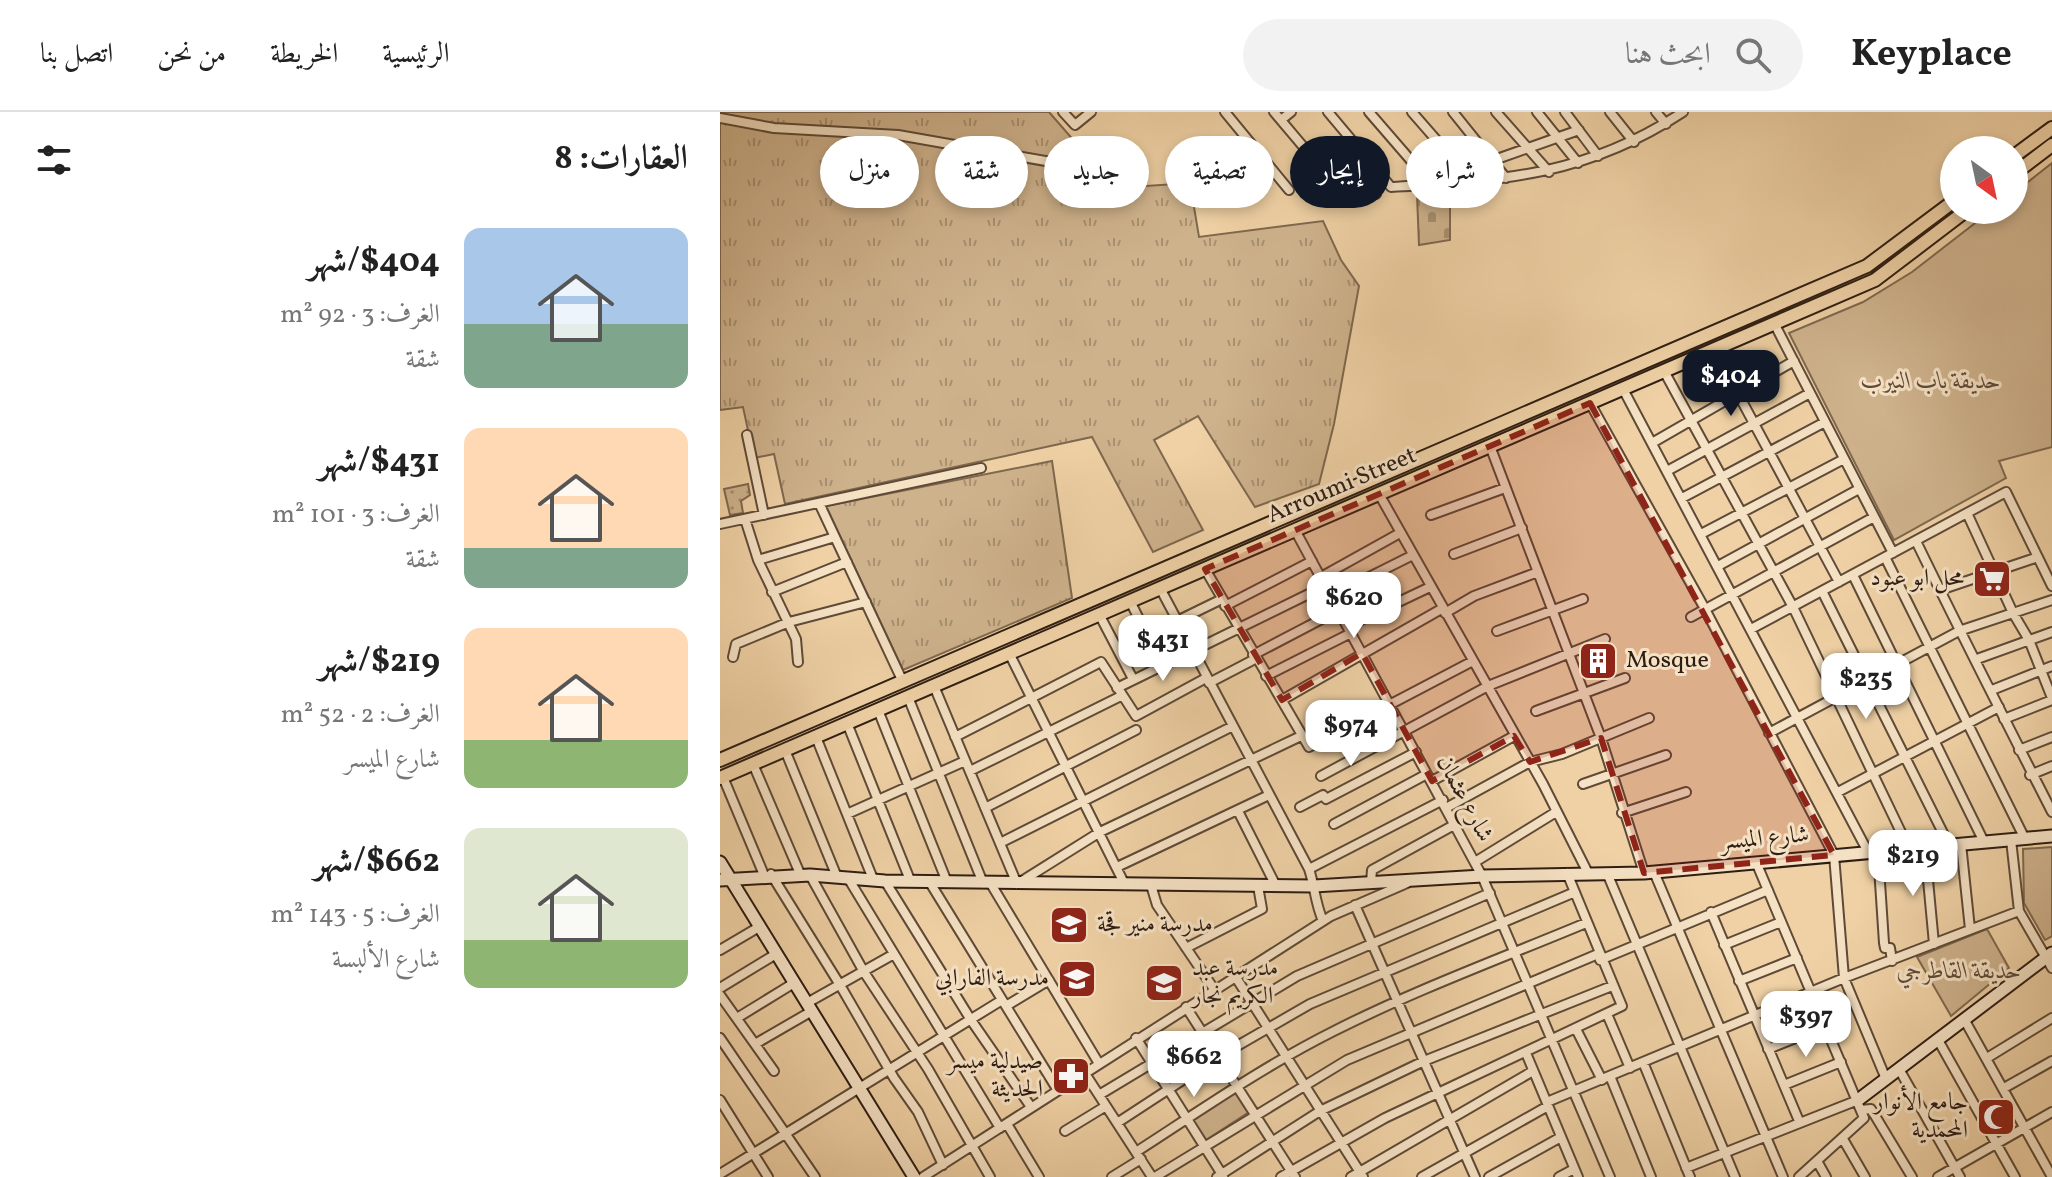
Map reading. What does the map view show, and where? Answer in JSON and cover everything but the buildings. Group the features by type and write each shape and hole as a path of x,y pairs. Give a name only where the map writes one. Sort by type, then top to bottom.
{"main road":[{"path":"2028,146 2052,128"},
{"path":"2028,163 2052,145"},
{"name":"Arroumi Street","path":"720,760 1867,266 1940,211"},
{"name":"Arroumi Street","path":"721,777 1875,280 1949,224"},
{"name":"شارع الميسر","path":"724,880 805,875 987,884 1314,886 1482,876 1649,872 2052,836"},
{"path":"720,862 724,880 759,927 914,1177"},
{"path":"1859,1105 1886,1079 1964,1019 2050,959"}],"street":[{"path":"1063,112 1075,125 1091,112"},
{"path":"1225,112 1289,190"},
{"path":"1274,112 1294,136"},
{"path":"1281,120 1291,112"},
{"path":"1369,112 1406,155"},
{"path":"1412,112 1433,136"},
{"path":"1453,112 1474,136"},
{"path":"1496,112 1549,172"},
{"path":"1537,112 1578,163"},
{"path":"1565,112 1598,156"},
{"path":"1610,112 1634,142"},
{"path":"1656,112 1666,124"},
{"path":"1504,175 1506,178 1549,172 1598,156 1634,142 1683,112"},
{"path":"1332,113 1391,187 1406,186"},
{"path":"720,118 774,128 898,135 1044,161"},
{"path":"1504,156 1579,130"},
{"path":"1774,323 1874,517 1929,646 2025,839"},
{"path":"1714,349 1839,582"},
{"path":"1652,443 1794,361"},
{"path":"1664,371 1793,607 1909,849"},
{"path":"1623,389 1796,718 1873,852 1884,943 1885,948 1890,948 1892,961"},
{"path":"1667,471 1810,393"},
{"path":"1590,403 1705,609 1834,855 1844,978 1886,1079"},
{"path":"1682,498 1825,422"},
{"path":"747,435 764,515"},
{"path":"1490,446 1601,738 1622,813 1677,926 1783,1177"},
{"path":"1701,534 1844,459"},
{"path":"720,524 981,468"},
{"path":"1431,515 1505,488"},
{"path":"1718,566 1859,489"},
{"path":"1751,629 2006,492 2052,586"},
{"path":"1379,494 1530,762 1588,873"},
{"path":"819,503 903,682"},
{"path":"1967,513 2043,670 2052,699 2004,719"},
{"path":"1691,617 1874,517"},
{"path":"745,519 758,560 796,639 798,662"},
{"path":"1454,554 1522,528"},
{"name":"شارع عثمان","path":"1295,530 1482,876 1517,952 1610,1177"},
{"path":"970,771 1049,732 1119,692 1133,679 1238,629 1400,533"},
{"path":"758,560 835,537"},
{"path":"1916,541 1959,631 1977,659 2030,775 2051,805"},
{"path":"1331,596 1413,555"},
{"path":"1940,590 1994,572 2052,560"},
{"path":"1177,621 1312,561"},
{"path":"772,592 847,562"},
{"path":"1205,569 1309,747 1471,662"},
{"path":"1282,700 1444,610 1538,572"},
{"path":"1853,575 1984,842"},
{"path":"1266,676 1430,587"},
{"path":"1160,588 1309,869 1314,886 1313,901 1323,921"},
{"path":"1822,591 1955,845 1970,929"},
{"path":"1497,631 1583,599"},
{"path":"1769,733 1959,631 2052,600"},
{"path":"1130,601 1162,665"},
{"path":"733,657 736,644 789,622 866,602"},
{"path":"955,737 1101,662 1136,716 1339,610"},
{"path":"1099,614 1133,679"},
{"path":"1977,659 2052,632"},
{"path":"1321,776 1488,686 1605,639"},
{"path":"1009,653 1125,885"},
{"path":"1992,690 2052,666"},
{"path":"1536,711 1625,678"},
{"path":"934,686 1017,884 1100,832 1301,736"},
{"path":"908,697 987,884 1098,1062"},
{"path":"1838,792 1999,707"},
{"path":"878,710 947,882"},
{"path":"1309,869 1530,762 1562,754 1649,718"},
{"path":"847,723 910,880"},
{"path":"1000,843 1231,727"},
{"path":"985,808 1136,730"},
{"path":"1334,824 1514,736"},
{"path":"816,737 847,814 879,880 1031,1107"},
{"path":"2019,750 2052,737"},
{"path":"785,750 843,877 1039,1177"},
{"path":"1300,807 1323,795 1326,799 1416,752"},
{"path":"1583,784 1666,755"},
{"path":"847,814 965,761"},
{"path":"753,764 805,875 918,1053 990,1177"},
{"path":"2030,775 2052,766"},
{"path":"721,777 768,875 918,1112 943,1165"},
{"path":"1622,813 1686,792"},
{"path":"1117,867 1225,813 1238,811 1269,795"},
{"path":"1238,811 1276,886"},
{"path":"1475,862 1556,812"},
{"path":"1371,882 1372,870 1454,825"},
{"path":"2011,840 2019,911 2050,959"},
{"path":"1925,848 1934,944"},
{"path":"1756,862 1864,1118 1799,1177"},
{"path":"1281,1177 1293,1174 1341,1142 1438,1092 1622,1006 1599,957 1567,873"},
{"path":"1607,873 1735,1177"},
{"path":"923,1177 1098,1062 1323,921 1415,880"},
{"path":"929,881 1057,1089"},
{"path":"1151,885 1157,905 1214,989"},
{"path":"1186,948 1262,909 1258,886"},
{"path":"1084,1072 1153,1177 1347,1060 1530,983 1768,890"},
{"path":"1117,1123 1268,1028 1385,972 1575,892"},
{"path":"1099,1095 1297,976 1490,893"},
{"path":"1355,905 1475,1177"},
{"path":"1422,1177 1574,1091 1844,978 2019,911"},
{"path":"1711,912 1799,1121"},
{"path":"1724,945 1781,922"},
{"path":"1112,1177 1187,1119 1286,1056 1397,1000 1586,923"},
{"path":"720,950 759,927"},
{"path":"720,988 776,954"},
{"path":"755,1044 840,985 894,954"},
{"path":"1739,981 1797,958"},
{"path":"1235,976 1361,1174"},
{"path":"720,1174 861,1090 944,1035 1049,980"},
{"path":"737,1018 794,983"},
{"path":"1136,1038 1221,1176 1320,1111 1424,1061 1612,986"},
{"path":"720,995 774,1071"},
{"path":"1186,1007 1293,1174"},
{"path":"1607,1014 1630,1068"},
{"path":"1987,1058 2052,1018"},
{"path":"1964,1019 2052,1177"},
{"path":"1768,1049 1826,1026"},
{"path":"1576,1029 1606,1078 1651,1177"},
{"path":"720,1038 815,1177"},
{"path":"1938,1040 2015,1177"},
{"path":"1526,1053 1576,1173 1559,1177"},
{"path":"2004,1088 2052,1061"},
{"path":"1643,1062 1688,1173 1799,1121 1859,1105 1871,1109 1912,1177"},
{"path":"1784,1085 1841,1062"},
{"path":"1899,1069 1960,1177"},
{"path":"1351,1177 1361,1174 1449,1118 1533,1071"},
{"path":"720,1100 768,1177"},
{"path":"1065,1131 1106,1106"},
{"path":"1938,1177 2052,1112"},
{"path":"1489,1177 1561,1137"},
{"path":"1843,1139 1865,1177"},
{"path":"2041,1158 2052,1151"},
{"path":"1817,1161 1826,1177"}],"highlighted area":[{"path":"1590,403 1834,855 1644,873 1601,738 1530,762 1514,736 1432,781 1362,653 1282,700 1205,569"}],"green space":[{"path":"720,112 1049,112 1070,136 1044,136 1044,208 1149,208 1149,186 1165,185 1165,208 1194,208 1199,237 1323,221 1341,260 1359,286 1334,424 1319,484 1255,507 1198,416 1154,440 1203,530 1153,552 1092,437 785,504 774,454 754,458 743,407 720,410"},
{"name":"حديقة باب النيرب","path":"2052,163 2052,447 1999,461 2006,478 1894,540 1789,333 1863,302 1912,272 1974,224 2028,224 2028,182"},
{"path":"1418,208 1450,208 1450,240 1419,245"},
{"path":"1052,461 1072,598 903,670 826,506"},
{"path":"748,484 750,495 741,501 743,513 730,515 724,489"},
{"name":"حديقة القاطرجي","path":"2052,847 2052,936 2045,940 2024,903 2023,849"},
{"name":"حديقة القاطرجي","path":"1987,929 2009,968 1951,1016 1917,957"},
{"path":"1236,1090 1249,1112 1206,1140 1192,1119"}],"place":[{"name":"محل ابو عبود","path":"1992,579"},
{"name":"Mosque","path":"1598,661"},
{"name":"مدرسة منير قجة","path":"1069,925"},
{"name":"مدرسة الفارابي","path":"1077,979"},
{"name":"مدرسة عبد الكريم نجار","path":"1164,983"},
{"name":"صيدلية ميسر الحديثة","path":"1071,1076"},
{"name":"جامع الأنوار المحمدية","path":"1996,1117"}]}
